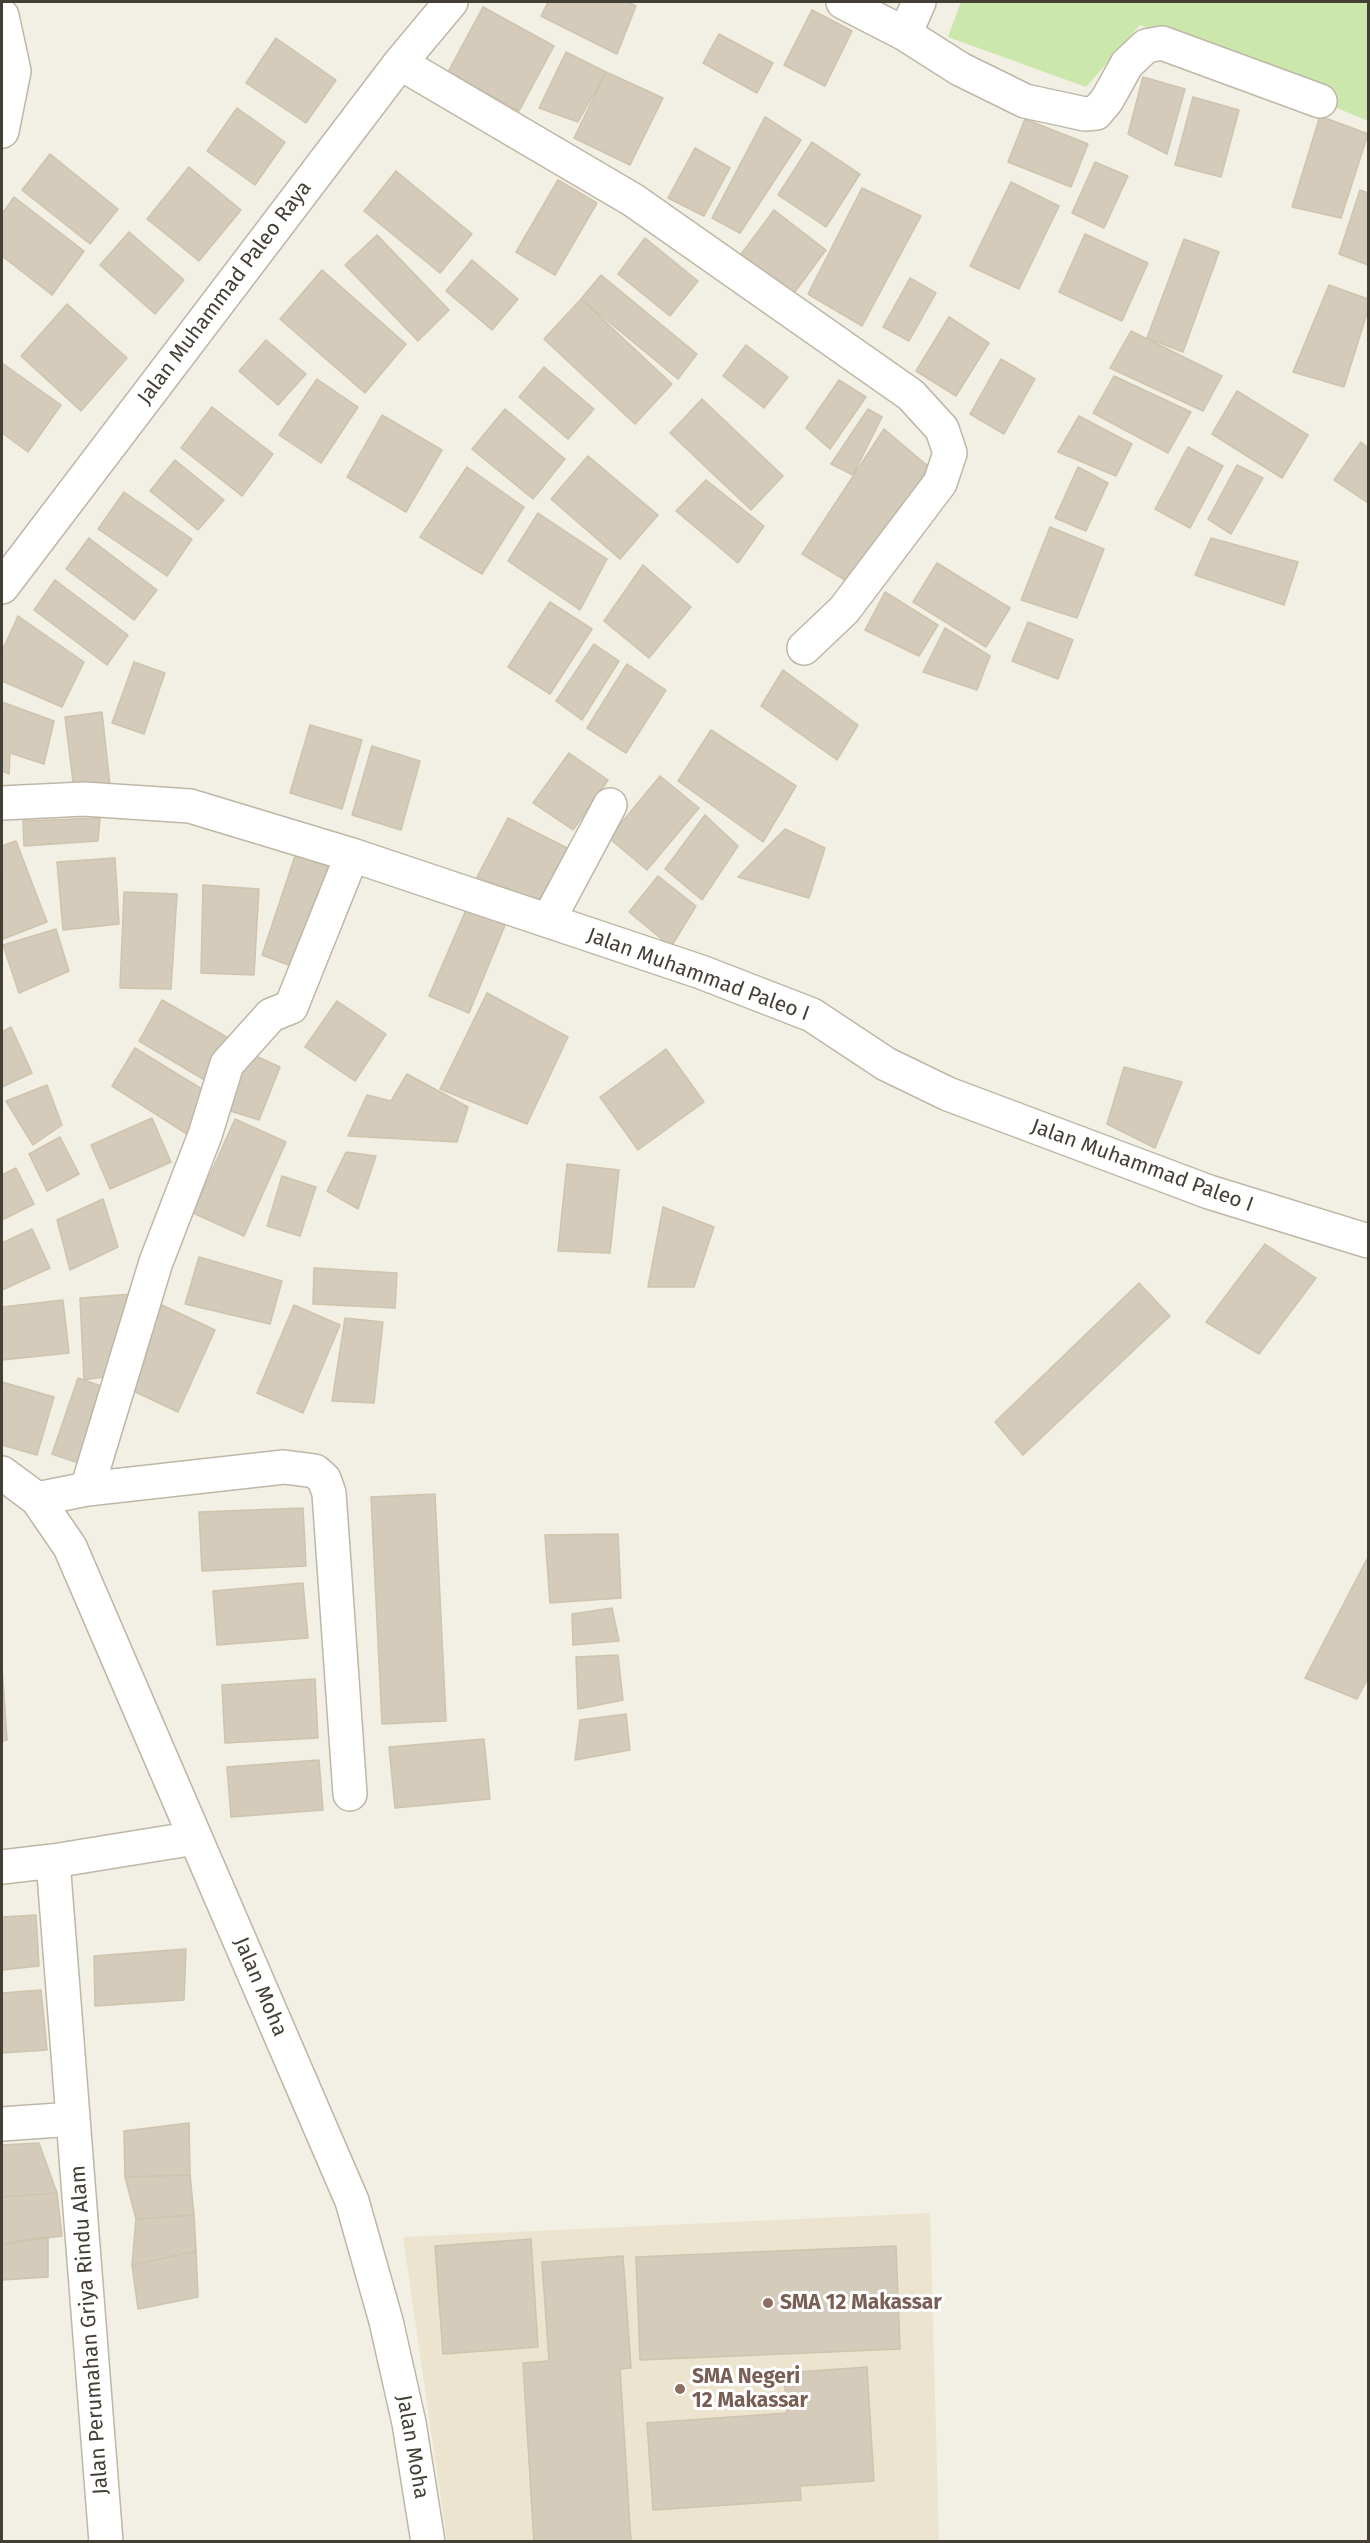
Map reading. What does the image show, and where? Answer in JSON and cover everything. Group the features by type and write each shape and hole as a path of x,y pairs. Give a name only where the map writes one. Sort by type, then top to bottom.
{"street":[{"name":"Jalan Muhammad Paleo Raya","path":"2,587 400,63 451,2"},
{"path":"843,2 905,34 960,69 1025,101 1084,114 1096,113 1107,100 1127,64 1146,46 1162,43 1320,100"},
{"path":"905,34 919,2"},
{"path":"2,16 14,71 2,131"},
{"path":"400,63 633,200 911,395 942,429 950,453 940,483 844,610 804,648"},
{"name":"Jalan Muhammad Paleo I","path":"2,803 84,799 142,801 190,807 352,855 701,972 812,1015 886,1064 948,1094 1209,1192 1368,1240"},
{"path":"548,921 610,805"},
{"path":"87,1489 156,1262 205,1135 227,1064 271,1016 291,1006 352,855"},
{"path":"37,1499 87,1489 284,1467 315,1471 324,1479 329,1493 350,1794"},
{"name":"Jalan Moha","path":"2,1473 37,1499 70,1547 352,2201 392,2344 409,2423 428,2541"},
{"path":"2,1867 195,1838"},
{"name":"Jalan Perumahan Griya Rindu Alam","path":"53,1861 106,2541"},
{"path":"2,2124 74,2119"}],"shaded area":[{"name":"SMA Negeri 12 Makassar","path":"930,2213 939,2541 447,2541 403,2237"}],"green space":[{"path":"961,2 1368,2 1368,121 1140,25 1086,87 948,37"}],"building":[{"path":"548,2 627,2 636,6 617,54 541,16"},
{"path":"483,7 554,46 519,111 448,72"},
{"path":"812,10 852,31 825,86 784,65"},
{"path":"719,34 773,63 757,93 703,63"},
{"path":"276,38 336,80 306,123 246,83"},
{"path":"566,52 606,72 578,122 539,108"},
{"path":"606,72 663,98 630,165 574,138"},
{"path":"1143,77 1185,89 1167,154 1128,134"},
{"path":"1193,97 1239,110 1221,177 1175,165"},
{"path":"237,108 285,142 255,185 207,151"},
{"path":"1320,116 1368,134 1341,218 1292,207"},
{"path":"765,117 801,140 740,233 712,218"},
{"path":"1025,119 1088,144 1071,187 1008,162"},
{"path":"812,142 860,174 826,227 778,195"},
{"path":"695,148 730,168 704,216 668,198"},
{"path":"50,154 118,209 90,244 22,190"},
{"path":"1095,162 1128,176 1104,228 1072,213"},
{"path":"189,167 241,210 199,261 147,219"},
{"path":"396,171 472,234 440,273 364,211"},
{"path":"558,180 597,203 555,275 516,252"},
{"path":"1011,182 1059,206 1019,289 970,266"},
{"path":"862,188 921,216 862,326 808,294"},
{"path":"1360,190 1368,193 1368,265 1339,254"},
{"path":"14,197 84,251 52,295 2,256 2,214"},
{"path":"774,210 826,250 788,301 736,261"},
{"path":"129,232 184,280 155,314 100,265"},
{"path":"1085,234 1148,263 1122,321 1059,292"},
{"path":"377,235 449,310 418,341 345,265"},
{"path":"645,238 698,281 670,316 618,274"},
{"path":"1184,239 1219,252 1183,352 1147,338"},
{"path":"472,260 518,299 492,330 446,291"},
{"path":"322,270 406,344 365,393 280,319"},
{"path":"601,275 697,354 678,379 581,299"},
{"path":"910,278 936,293 909,341 883,327"},
{"path":"1329,285 1368,299 1368,310 1344,387 1293,372"},
{"path":"581,299 672,384 635,424 544,339"},
{"path":"67,304 127,358 81,411 21,356"},
{"path":"949,317 989,343 956,396 916,371"},
{"path":"1131,331 1222,376 1203,411 1110,368"},
{"path":"266,340 306,374 278,405 239,371"},
{"path":"746,345 788,377 764,408 723,376"},
{"path":"1001,359 1035,379 1004,434 970,414"},
{"path":"2,363 61,405 28,452 2,433"},
{"path":"544,367 594,409 568,439 519,397"},
{"path":"1114,376 1191,412 1168,453 1093,413"},
{"path":"317,379 358,407 321,463 279,435"},
{"path":"839,380 866,397 830,449 806,428"},
{"path":"1237,391 1308,435 1282,478 1212,434"},
{"path":"702,399 783,476 751,510 670,433"},
{"path":"212,407 273,454 242,496 181,448"},
{"path":"505,409 565,459 533,499 472,449"},
{"path":"868,409 882,417 853,475 831,464"},
{"path":"382,415 442,450 406,512 347,477"},
{"path":"1079,416 1132,444 1116,476 1058,452"},
{"path":"884,429 929,467 850,583 802,554"},
{"path":"1361,442 1368,448 1368,503 1334,480"},
{"path":"1188,447 1223,466 1190,528 1155,509"},
{"path":"588,456 658,515 620,559 551,499"},
{"path":"175,460 224,500 198,530 150,491"},
{"path":"1237,465 1263,478 1231,534 1208,519"},
{"path":"467,467 524,507 482,574 420,537"},
{"path":"1078,467 1108,483 1086,531 1055,518"},
{"path":"706,480 764,526 738,563 676,511"},
{"path":"124,492 192,539 167,576 98,529"},
{"path":"538,513 607,559 580,610 508,561"},
{"path":"1050,527 1104,549 1077,618 1021,600"},
{"path":"89,538 157,590 134,620 66,569"},
{"path":"1211,538 1298,562 1284,605 1195,575"},
{"path":"937,563 1010,608 986,647 913,602"},
{"path":"643,565 691,607 649,658 604,621"},
{"path":"55,580 128,635 107,665 34,610"},
{"path":"885,592 938,625 919,656 865,630"},
{"path":"550,602 592,629 550,694 508,667"},
{"path":"18,616 84,662 62,707 2,681 2,651"},
{"path":"1028,622 1073,640 1058,679 1012,661"},
{"path":"945,628 990,656 977,690 923,672"},
{"path":"594,644 619,661 582,720 556,701"},
{"path":"134,662 165,673 144,734 112,723"},
{"path":"627,664 666,690 626,753 587,728"},
{"path":"783,670 858,725 837,760 761,706"},
{"path":"2,702 54,721 44,764 10,753 9,774 2,771"},
{"path":"102,712 110,785 74,790 65,717"},
{"path":"310,725 362,740 342,809 290,793"},
{"path":"711,730 796,786 763,842 678,781"},
{"path":"372,746 420,761 401,830 352,815"},
{"path":"569,753 608,780 573,830 533,803"},
{"path":"660,776 699,808 647,870 609,838"},
{"path":"705,815 738,846 702,900 665,869"},
{"path":"100,818 98,841 24,846 23,821"},
{"path":"508,818 571,850 546,904 477,877"},
{"path":"785,829 825,848 809,898 738,877"},
{"path":"16,841 47,922 3,939 2,846"},
{"path":"296,853 340,866 304,971 262,955"},
{"path":"115,858 119,924 63,930 57,862"},
{"path":"658,876 696,906 671,947 629,912"},
{"path":"203,885 259,889 254,975 201,973"},
{"path":"124,892 177,894 171,989 120,988"},
{"path":"466,910 506,923 469,1013 429,996"},
{"path":"56,929 69,971 19,993 3,945"},
{"path":"487,993 568,1037 527,1124 440,1089"},
{"path":"162,1000 232,1040 208,1082 139,1041"},
{"path":"337,1001 386,1034 355,1081 305,1047"},
{"path":"11,1027 32,1073 2,1087 2,1032"},
{"path":"135,1048 210,1094 190,1136 112,1086"},
{"path":"666,1049 704,1102 638,1150 600,1097"},
{"path":"247,1052 280,1067 259,1120 224,1109"},
{"path":"1124,1067 1182,1082 1155,1148 1107,1124"},
{"path":"407,1074 468,1107 457,1142 348,1136 367,1095 391,1101"},
{"path":"47,1085 62,1125 33,1145 6,1101"},
{"path":"152,1118 171,1162 110,1189 91,1145"},
{"path":"235,1119 286,1142 244,1236 193,1213"},
{"path":"60,1137 79,1174 47,1191 29,1154"},
{"path":"346,1152 376,1156 358,1209 327,1191"},
{"path":"567,1164 619,1170 610,1253 558,1251"},
{"path":"16,1168 34,1204 2,1220 2,1175"},
{"path":"282,1176 316,1187 300,1236 267,1226"},
{"path":"103,1199 118,1247 70,1270 57,1220"},
{"path":"663,1207 714,1227 694,1287 648,1287"},
{"path":"32,1229 50,1268 2,1290 2,1243"},
{"path":"1265,1244 1316,1278 1259,1354 1206,1322"},
{"path":"199,1257 282,1281 270,1324 185,1304"},
{"path":"314,1268 397,1273 395,1308 313,1304"},
{"path":"1139,1283 1170,1316 1023,1455 995,1422"},
{"path":"146,1293 116,1375 84,1380 80,1298"},
{"path":"63,1300 69,1353 2,1360 2,1307"},
{"path":"162,1305 215,1330 178,1412 125,1387"},
{"path":"294,1305 340,1325 303,1413 257,1393"},
{"path":"345,1318 383,1322 374,1403 332,1401"},
{"path":"78,1378 107,1388 81,1464 52,1454"},
{"path":"2,1382 54,1397 37,1455 2,1445"},
{"path":"435,1494 446,1721 382,1724 371,1497"},
{"path":"303,1508 306,1566 202,1571 199,1512"},
{"path":"618,1534 621,1598 550,1603 545,1535"},
{"path":"1368,1557 1368,1678 1357,1699 1305,1678"},
{"path":"303,1583 308,1638 217,1645 213,1591"},
{"path":"612,1608 619,1641 573,1645 572,1614"},
{"path":"618,1655 623,1700 578,1709 576,1657"},
{"path":"2,1667 7,1740 2,1741"},
{"path":"315,1679 318,1738 225,1743 222,1685"},
{"path":"626,1714 630,1750 575,1760 580,1720"},
{"path":"484,1739 490,1799 395,1808 389,1747"},
{"path":"319,1760 323,1810 231,1817 227,1767"},
{"path":"36,1915 39,1966 2,1970 2,1917"},
{"path":"186,1949 184,2000 95,2006 94,1956"},
{"path":"41,1990 47,2050 2,2053 2,1993"},
{"path":"189,2123 190,2175 125,2177 124,2131"},
{"path":"39,2143 57,2193 2,2197 2,2145"},
{"path":"190,2175 194,2215 136,2219 125,2177"},
{"path":"57,2193 62,2236 2,2244 2,2197"},
{"path":"194,2215 196,2251 132,2265 136,2219"},
{"path":"48,2237 48,2277 2,2280 2,2244"},
{"path":"531,2239 538,2347 443,2354 435,2246"},
{"name":"SMA 12 Makassar","path":"896,2246 900,2349 640,2360 636,2257"},
{"path":"196,2251 198,2297 138,2309 132,2265"},
{"path":"623,2256 631,2368 620,2369 631,2542 534,2542 523,2363 549,2361 542,2262"},
{"name":"SMA 12 Makassar","path":"867,2367 874,2481 800,2486 801,2500 653,2510 647,2423 787,2413 784,2373"}],"place":[{"name":"SMA 12 Makassar","path":"768,2303"},
{"name":"SMA Negeri 12 Makassar","path":"680,2389"}]}
